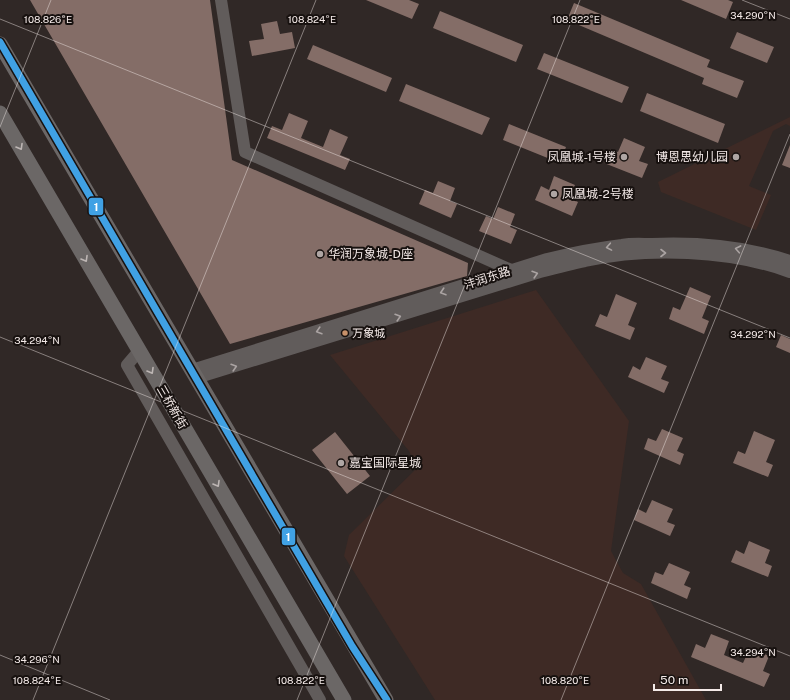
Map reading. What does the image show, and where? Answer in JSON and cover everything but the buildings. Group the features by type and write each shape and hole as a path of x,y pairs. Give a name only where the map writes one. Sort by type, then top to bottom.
{"main road":[{"path":"0,44 386,700"},
{"name":"三桥新街","path":"0,113 344,700"}],"street":[{"path":"222,0 245,152 511,270"},
{"name":"沣润东路","path":"194,374 511,270 577,252 623,244 707,244 738,248 790,261"},
{"name":"沣润东路","path":"194,374 540,272 586,260 639,253 687,253 728,257 761,263 790,272"},
{"path":"139,351 127,365 320,700"}],"shaded area":[{"name":"博恩思幼儿园","path":"790,117 790,126 786,124 773,131 749,186 771,195 756,230 661,192 658,182"},
{"path":"536,290 629,421 611,551 623,573 641,584 706,700 435,700 344,556 349,535 417,468 409,451 330,355"}],"transit line":[{"name":"1","path":"0,42 352,646 387,700"}],"place":[{"name":"凤凰城-1号楼","path":"624,157"},
{"name":"博恩思幼儿园","path":"736,157"},
{"name":"凤凰城-2号楼","path":"554,194"},
{"name":"华润万象城-D座","path":"320,254"},
{"name":"万象城","path":"345,333"},
{"name":"嘉宝国际星城","path":"341,463"}]}
